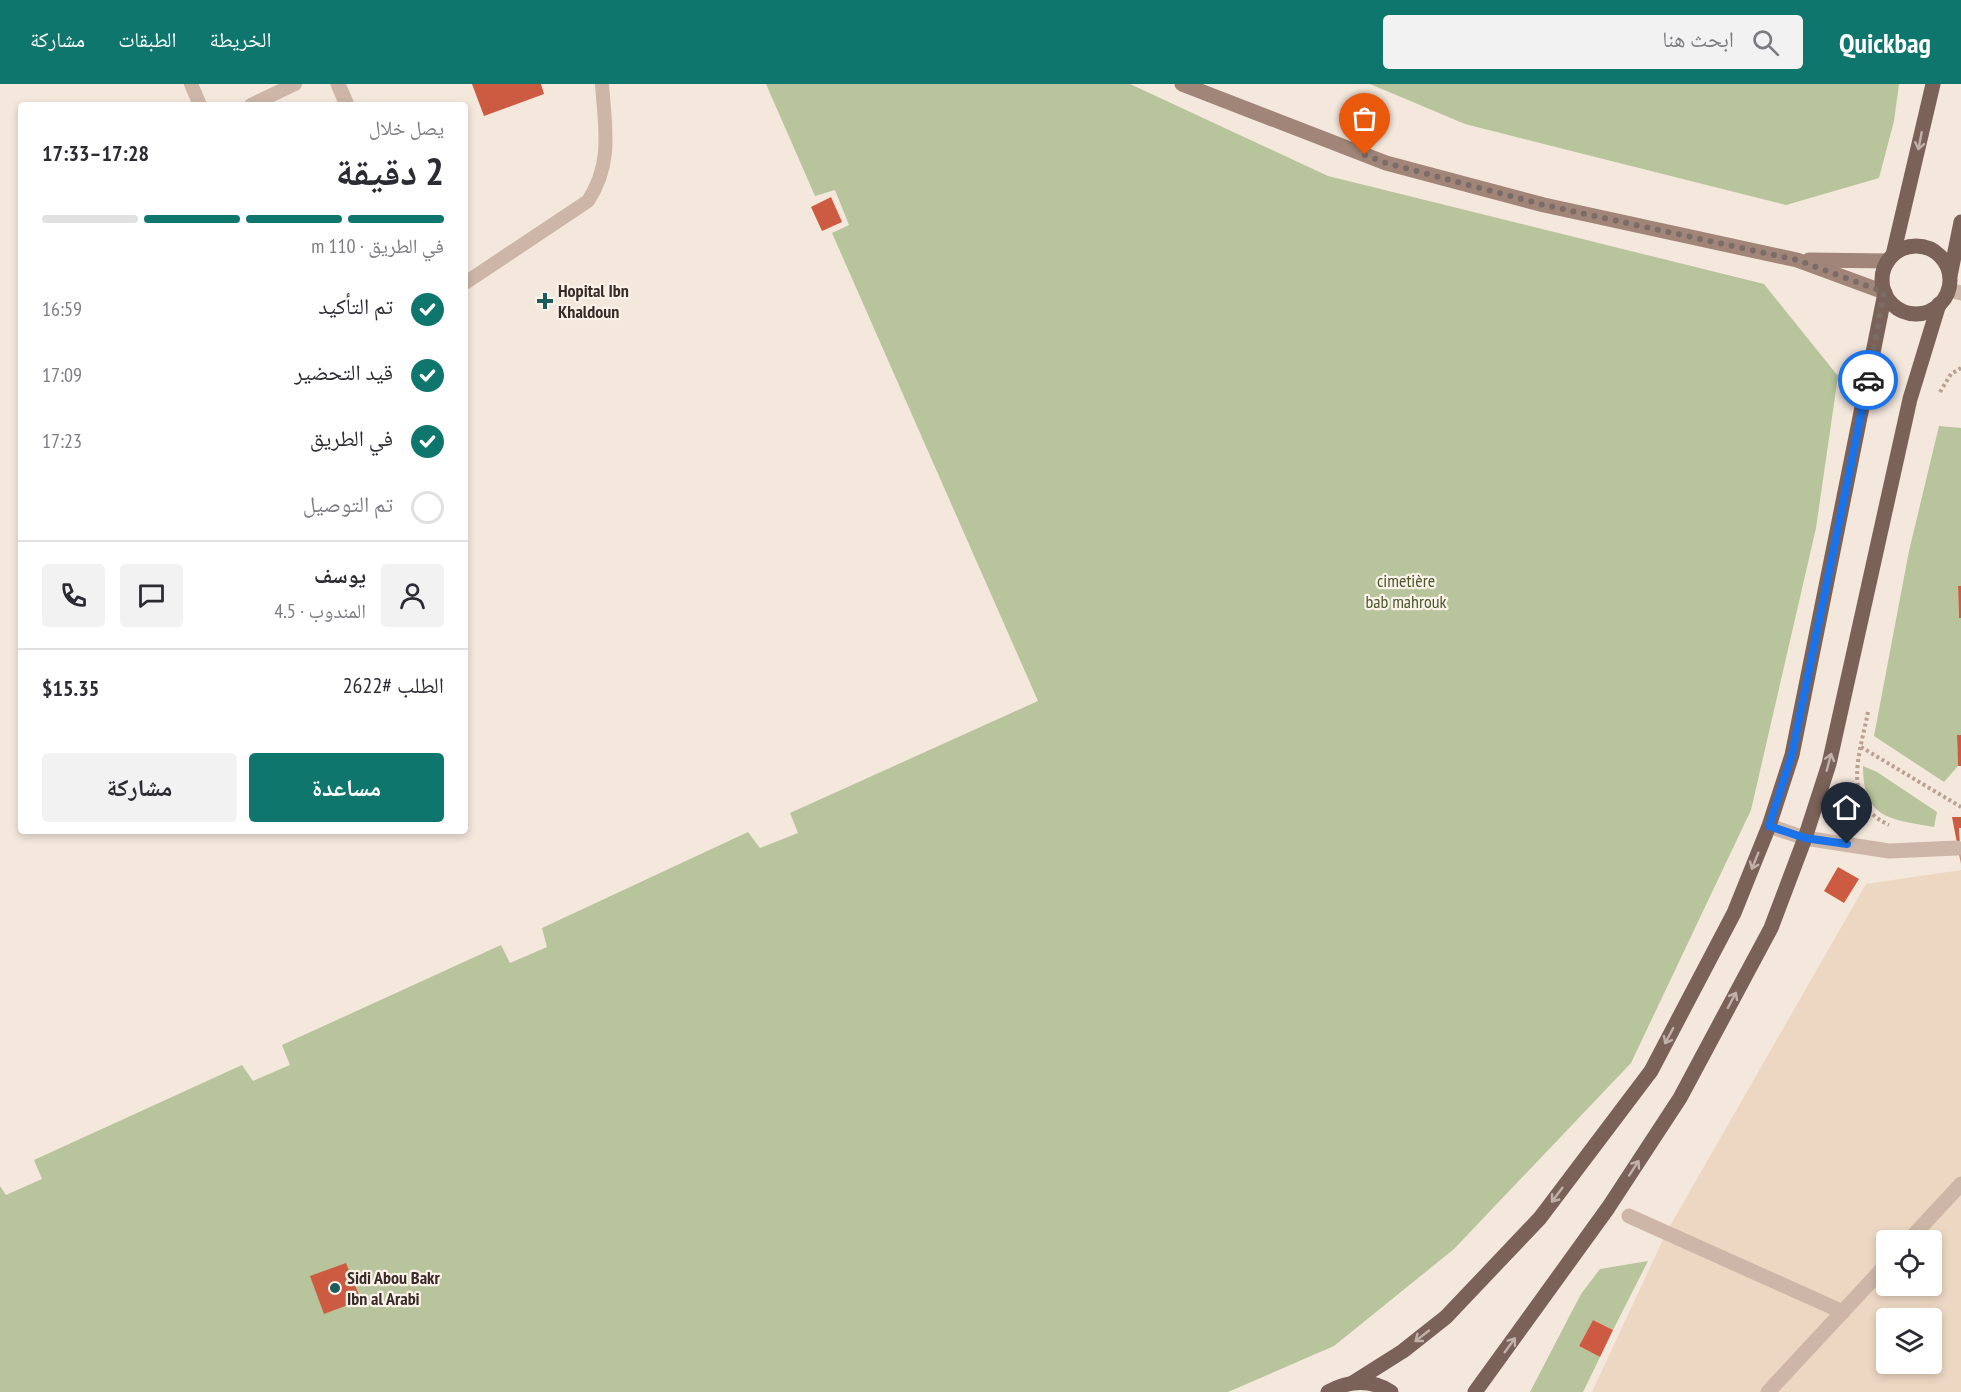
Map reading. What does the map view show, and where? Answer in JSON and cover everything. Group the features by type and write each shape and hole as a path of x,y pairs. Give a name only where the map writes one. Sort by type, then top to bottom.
{"main road":[{"path":"1328,1392 1354,1382 1403,1351 1446,1317 1540,1218 1651,1071 1734,913 1769,826 1792,754 1885,293 1883,273 1891,258 1933,84"},
{"path":"1475,1392 1608,1208 1680,1098 1771,928 1805,838 1829,764 1910,399 1939,304 1953,286 1961,222"},
{"path":"1891,258 1907,247 1916,246 1931,250 1944,260 1953,286"},
{"path":"1885,293 1892,303 1906,312 1924,313 1939,304"},
{"path":"1354,1382 1378,1385 1391,1392"}],"street":[{"path":"338,84 346,102"},
{"path":"1182,84 1386,163 1544,205 1797,260 1885,293"},
{"path":"1797,260 1891,258"},
{"path":"1769,826 1805,838 1889,851 1957,848"},
{"path":"1918,1230 1961,1184"},
{"path":"1629,1216 1843,1312"},
{"path":"1768,1392 1876,1276"}],"lane":[{"path":"191,84 199,102"},
{"path":"257,102 295,84"},
{"path":"468,281 588,201 600,183 606,158 602,84"}],"path":[{"path":"1939,395 1951,374 1961,368"},
{"path":"1870,702 1857,778 1860,799 1872,815 1897,829"},
{"path":"1861,747 1961,807"}],"green space":[{"name":"cimetière bab mahrouk","path":"766,84 1130,84 1328,176 1764,284 1838,376 1816,528 1751,810 1631,1063 1454,1249 1334,1346 1228,1392 0,1392 0,1186 6,1195 42,1179 34,1160 242,1065 253,1081 290,1065 282,1045 501,945 510,963 547,947 542,928 748,832 760,848 798,833 790,813 1038,701 832,233 849,225 835,190 815,196"},
{"path":"1370,84 1899,84 1894,121 1879,178 1786,205 1465,124"},
{"path":"1939,426 1961,428 1961,586 1958,587 1959,618 1961,618 1961,735 1957,735 1958,766 1944,782 1874,736 1909,551"},
{"path":"1863,766 1877,772 1937,812 1934,827 1904,822 1882,813 1868,797 1864,784"},
{"path":"1648,1261 1613,1330 1593,1320 1579,1346 1600,1357 1583,1392 1530,1392 1581,1294 1600,1269"}],"shaded area":[{"path":"1961,870 1961,1392 1592,1392 1667,1231 1866,884"}],"building":[{"path":"472,84 541,84 544,94 484,116"},
{"path":"831,197 842,222 822,231 811,207"},
{"path":"1958,586 1961,586 1961,618 1959,618"},
{"path":"1957,735 1961,735 1961,766 1958,766"},
{"path":"1952,817 1961,817 1961,828 1959,828 1961,864"},
{"path":"1838,867 1859,879 1844,903 1824,891"},
{"name":"Sidi Abou Bakr Ibn al Arabi","path":"346,1263 361,1300 324,1314 310,1276"},
{"path":"1593,1320 1613,1330 1600,1357 1579,1346"}],"way so far":[{"path":"1365,155 1386,163 1544,205 1797,260 1884,292 1868,380"}],"place":[{"name":"Hopital Ibn Khaldoun","path":"545,301"},
{"name":"Sidi Abou Bakr Ibn al Arabi","path":"335,1288"}],"route":[{"path":"1847,844 1805,838 1769,826 1792,754 1868,380"}]}
